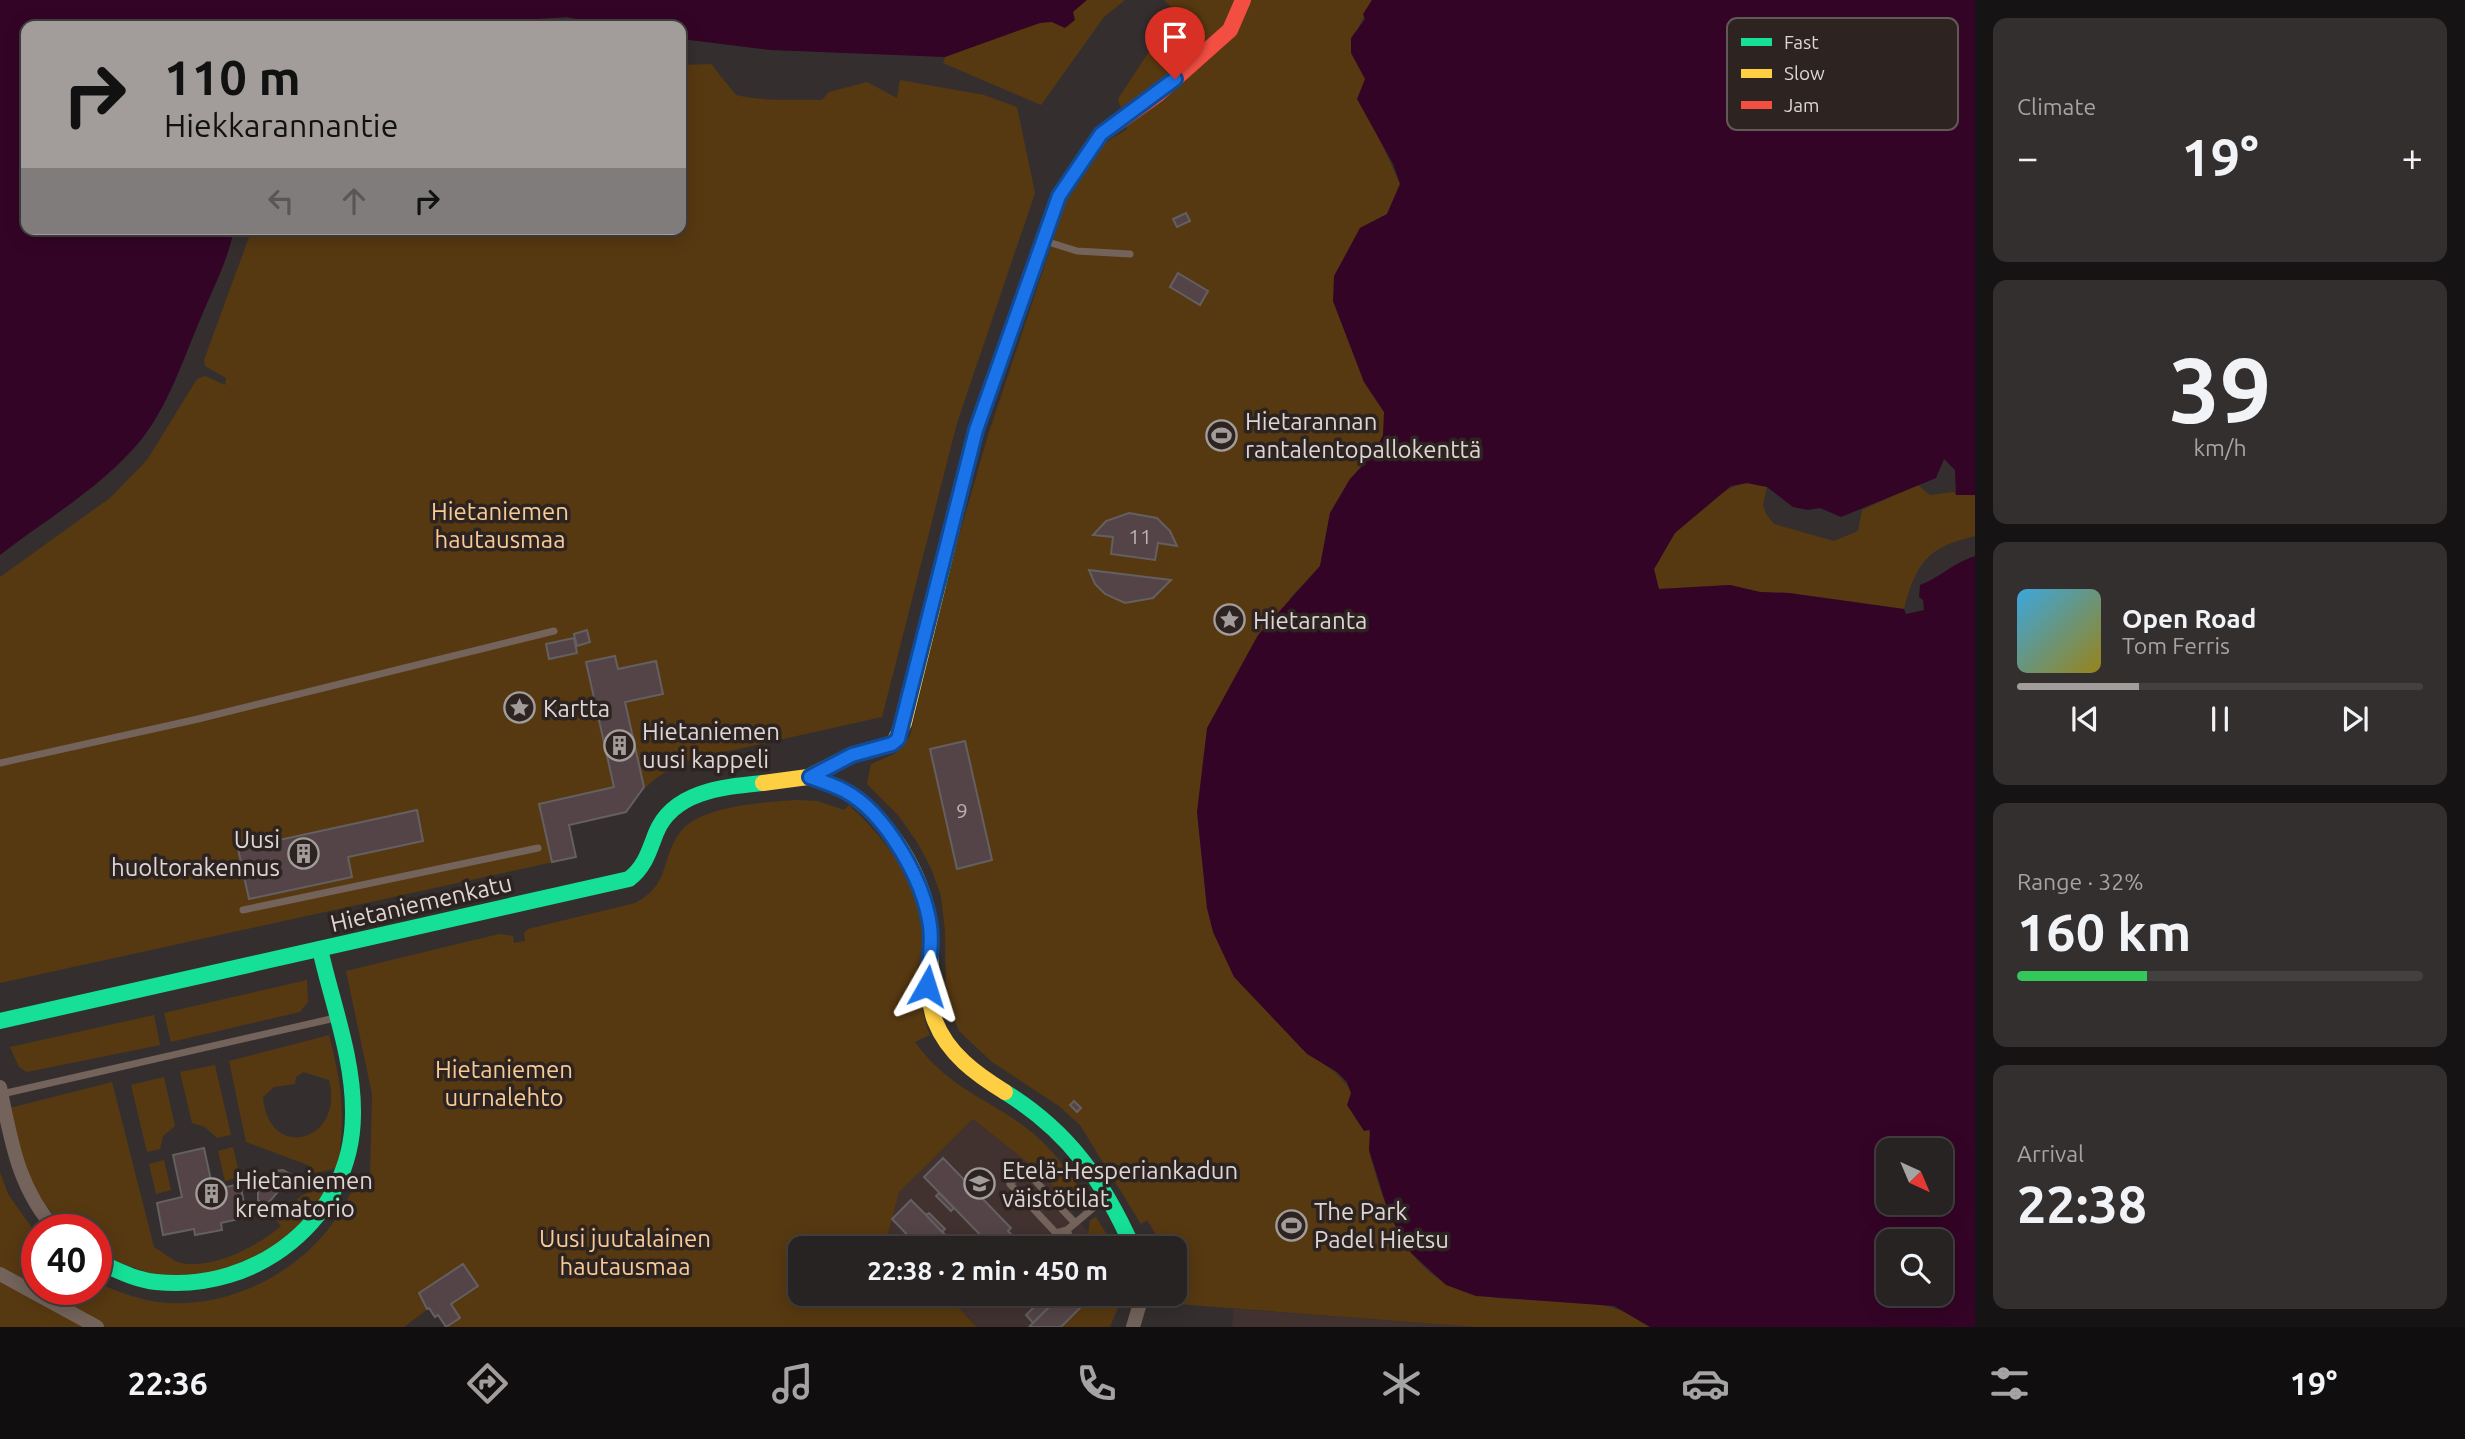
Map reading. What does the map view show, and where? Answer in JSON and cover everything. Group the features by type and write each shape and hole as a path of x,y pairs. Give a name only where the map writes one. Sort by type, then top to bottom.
{"street":[{"path":"810,777 852,755 892,744 898,739 976,430 1059,196 1101,134 1157,95 1230,30 1243,0"},
{"path":"810,777 851,795 884,826 910,868 922,895 930,926 927,986 930,1006 942,1035 985,1082 1046,1120 1070,1143 1106,1198 1127,1236"},
{"name":"Hietaniemenkatu","path":"0,1021 629,879 640,870 660,824 671,809 690,798 745,784 810,777"},
{"path":"112,1267 157,1282 196,1282 233,1277 269,1260 300,1238 334,1196 351,1139 351,1088 320,949"},
{"path":"1,1091 22,1182 42,1214"},
{"path":"0,1274 97,1327"},
{"path":"1133,1327 1139,1306"}],"lane":[{"path":"1045,241 1077,251 1130,254"},
{"path":"0,763 198,719 554,631"},
{"path":"243,910 538,848"},
{"path":"1,1091 335,1017"},
{"path":"1075,1223 1024,1169 1010,1184 1056,1233 1067,1230 1106,1198"},
{"path":"1067,1230 1069,1236"}],"shaded area":[{"path":"0,0 1087,0 1073,12 1075,20 1065,28 1052,22 1040,23 945,57 770,50 686,40 686,21 585,21 567,17 508,21 21,21 21,235 232,235 224,264 181,367 151,427 109,473 0,555"},
{"path":"1372,0 1975,0 1975,495 1956,495 1955,470 1944,459 1936,478 1841,517 1820,508 1808,510 1793,507 1767,487 1747,483 1731,486 1675,533 1654,569 1659,589 1730,585 1760,592 1789,593 1904,609 1906,614 1924,610 1923,600 1919,597 1920,585 1975,556 1975,1327 1650,1327 1614,1306 1476,1296 1446,1285 1411,1253 1389,1214 1369,1150 1370,1130 1364,1131 1347,1105 1351,1093 1347,1082 1337,1072 1307,1054 1234,977 1213,932 1207,908 1197,812 1207,728 1258,635 1320,566 1330,513 1350,479 1374,453 1383,435 1384,412 1364,382 1333,301 1334,276 1360,228 1387,214 1400,184 1393,164 1357,99 1365,79 1351,53 1351,38 1365,19 1363,14"},
{"name":"Etelä-Hesperiankadun väistötilat","path":"973,1119 1046,1177 1091,1236 890,1236 888,1234 899,1192"},
{"path":"958,1306 1081,1306 1061,1327 978,1327"},
{"path":"1234,1309 1476,1327 1232,1327"}],"green space":[{"path":"1077,0 1125,0 1104,17 1041,105 943,63 945,57 972,42 989,18 1052,22 1065,28"},
{"name":"Hietaranta","path":"1164,0 1372,0 1357,31 1380,140 1400,184 1387,214 1360,228 1333,301 1364,382 1384,412 1384,435 1374,453 1350,479 1330,513 1320,566 1291,597 1197,812 1207,908 1325,1065 1340,1077 1354,1095 1368,1125 1370,1156 1389,1213 1408,1248 1425,1268 1450,1285 1478,1295 1597,1304 1625,1312 1650,1327 1476,1327 1187,1305 1187,1236 1156,1236 1147,1220 1141,1224 1080,1125 1059,1106 992,1062 959,1031 946,1000 945,931 941,896 931,868 898,815 867,784 871,764 896,753 910,736 953,556 989,432 1066,201 1100,146 1127,129 1118,99 1169,21 1171,7"},
{"name":"Hietaniemen hautausmaa","path":"711,64 736,95 747,97 822,100 829,92 867,82 897,98 900,80 984,95 1017,107 1035,193 957,423 882,717 693,759 682,764 655,780 626,812 569,825 576,857 0,983 0,577 110,498 147,460 197,379 205,376 225,385 226,378 205,366 204,360 250,235 686,235 686,65"},
{"path":"1747,483 1767,487 1763,505 1774,524 1834,541 1858,531 1862,510 1918,485 1930,495 1954,492 1956,495 1975,495 1975,536 1945,546 1926,559 1913,580 1904,609 1789,593 1760,592 1730,585 1658,589 1654,569 1676,532 1708,502 1727,490"},
{"path":"817,801 844,810 849,805 886,845 914,893 923,928 921,993 930,1035 915,1042 942,1072 1042,1141 1085,1197 1071,1211 1046,1177 973,1119 899,1192 888,1234 890,1236 788,1236 788,1306 957,1306 977,1327 449,1327 429,1308 404,1327 0,1327 0,1172 8,1194 22,1214 21,1305 112,1305 112,1289 150,1301 198,1302 228,1296 257,1285 307,1252 328,1230 345,1205 357,1177 370,1177 372,1094 346,971 499,934 513,936 514,943 525,941 524,933 528,929 635,903 654,888 674,841 690,823 718,811 768,802"},
{"path":"307,980 308,1002 300,1012 171,1042 164,1013"},
{"path":"154,1015 160,1045 27,1072 19,1067 10,1047"},
{"path":"329,1035 341,1101 342,1131 338,1168 315,1173 308,1165 246,1142 229,1061","holes":["303,1072 329,1080 331,1101 326,1118 316,1130 304,1136 290,1137 278,1131 268,1118 263,1097 274,1087 295,1084 296,1077"]},
{"path":"215,1065 231,1135 217,1138 205,1127 192,1123 180,1072"},
{"path":"164,1077 175,1126 163,1136 160,1149 147,1152 131,1085"},
{"path":"112,1082 154,1247 178,1262 204,1263 247,1249 281,1226 276,1220 300,1197 314,1189 330,1188 296,1233 231,1271 195,1276 157,1276 112,1260 112,1214 52,1214 28,1180 10,1108"},
{"path":"233,1147 240,1177 225,1181 218,1151"},
{"path":"164,1160 171,1190 156,1194 149,1164"},
{"path":"1096,1217 1108,1236 1090,1236 1090,1220"},
{"path":"1081,1306 1119,1306 1110,1327 1061,1327"}],"building":[{"path":"1186,213 1190,221 1177,227 1173,219"},
{"path":"1178,273 1208,291 1200,305 1170,287"},
{"path":"1129,513 1157,518 1170,531 1177,546 1158,543 1155,560 1111,554 1113,537 1093,535 1106,521"},
{"path":"1089,570 1171,580 1153,598 1125,603 1105,594 1095,584"},
{"path":"587,630 590,642 577,646 574,634"},
{"path":"574,638 577,653 549,659 546,644"},
{"name":"Hietaniemen uusi kappeli","path":"615,656 618,669 656,661 663,694 625,702 644,787 626,812 569,825 576,857 552,862 539,804 614,787 586,662"},
{"path":"965,741 992,860 957,869 930,749"},
{"name":"Uusi huoltorakennus","path":"417,810 423,841 348,857 352,877 249,899 238,849"},
{"path":"1074,1101 1081,1108 1077,1112 1070,1105"},
{"name":"Hietaniemen krematorio","path":"204,1148 213,1190 240,1184 247,1217 221,1223 222,1230 195,1235 194,1229 163,1235 157,1203 182,1197 173,1155"},
{"path":"943,1158 1011,1228 1008,1231 1013,1236 981,1236 924,1177"},
{"path":"283,1170 292,1175 265,1207 258,1200 258,1192 275,1171"},
{"path":"939,1193 954,1208 951,1211 936,1196"},
{"path":"911,1200 946,1236 908,1236 892,1219"},
{"path":"929,1213 945,1229 942,1232 926,1215"},
{"path":"463,1264 478,1286 451,1304 460,1318 446,1327 438,1315 435,1317 429,1308 427,1309 419,1293"},
{"path":"1035,1306 1050,1306 1033,1323 1026,1315"},
{"path":"1050,1306 1081,1307 1061,1327 1029,1327"}],"traffic: fast":[{"path":"938,585 976,430 1059,196 1083,161"},
{"path":"0,1021 629,879 643,864 656,833 674,808 701,794 763,783"},
{"path":"112,1268 133,1277 156,1282 193,1282 229,1275 262,1261 292,1242 317,1216 336,1187 348,1152 353,1115 352,1094 346,1052 320,949"},
{"path":"1005,1092 1047,1123 1081,1159 1109,1200 1127,1236"}],"traffic: slow":[{"path":"763,783 808,777 851,755 893,744 904,723 938,585"},
{"path":"809,777 844,790 865,806 895,839 907,858 917,878 929,921 930,992 935,1021 955,1053 1005,1092"}],"traffic: jam":[{"path":"1083,161 1102,134 1157,95 1230,30 1243,0"}],"place":[{"name":"Hietarannan rantalentopallokenttä","path":"1222,435"},
{"name":"Hietaranta","path":"1230,620"},
{"name":"Kartta","path":"520,708"},
{"name":"Hietaniemen uusi kappeli","path":"619,745"},
{"name":"Uusi huoltorakennus","path":"303,853"},
{"name":"Etelä-Hesperiankadun väistötilat","path":"979,1184"},
{"name":"Hietaniemen krematorio","path":"212,1194"},
{"name":"The Park Padel Hietsu","path":"1291,1225"}],"route":[{"path":"927,986 930,926 922,895 898,846 884,826 851,795 810,777 852,755 892,744 898,739 976,430 1059,196 1101,134 1157,95 1175,79"}],"park label":[{"name":"Hietaniemen uurnalehto","path":"504,1083"},
{"name":"Uusi juutalainen hautausmaa","path":"625,1252"}]}
